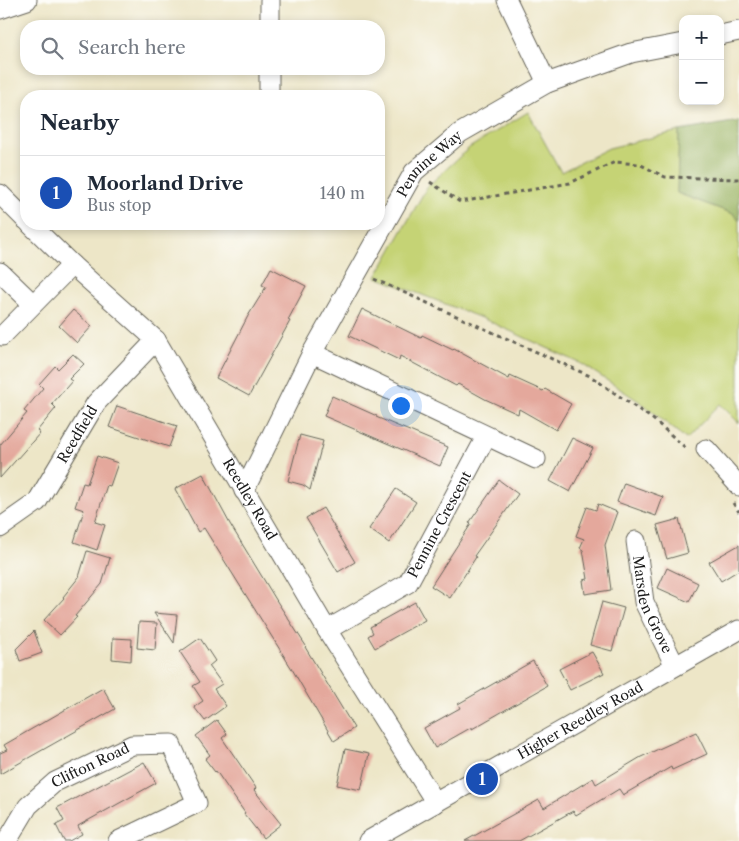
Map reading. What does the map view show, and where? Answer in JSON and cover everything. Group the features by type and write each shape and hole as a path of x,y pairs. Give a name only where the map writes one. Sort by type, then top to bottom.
{"street":[{"path":"0,9 26,0"},
{"path":"270,0 270,20"},
{"path":"507,0 547,83"},
{"path":"724,34 739,31"},
{"name":"Pennine Way","path":"385,213 414,172 460,133 547,83 631,53 679,44"},
{"path":"269,75 269,90"},
{"path":"0,194 20,214"},
{"name":"Reedley Road","path":"36,230 72,265 156,340 327,630 436,803"},
{"name":"Pennine Way","path":"244,491 312,353 357,272 376,230"},
{"path":"2,336 72,265"},
{"path":"0,272 33,304"},
{"name":"Reedfield","path":"0,528 37,502 96,403 156,340"},
{"path":"312,353 486,437 536,459"},
{"name":"Pennine Crescent","path":"327,630 408,583 486,437"},
{"path":"699,451 734,493"},
{"name":"Marsden Grove","path":"636,541 644,602 675,666"},
{"name":"Higher Reedley Road","path":"368,841 739,630"},
{"name":"Clifton Road","path":"7,841 28,806 55,782 132,746 172,744 197,804 118,841"}],"path":[{"path":"414,172 460,202 570,183 615,162 639,164 665,177 739,178"},
{"path":"357,272 590,376 654,420 686,447 699,451"},
{"path":"734,493 739,512"}],"green space":[{"path":"528,112 561,172 609,148 679,131 677,193 734,214 739,221 739,423 720,404 686,439 643,404 582,364 484,319 376,277 427,187 469,148"},
{"path":"739,121 739,221 734,214 677,193 679,131"}],"building":[{"path":"271,268 306,286 288,320 290,321 249,396 216,378 248,316 266,287 262,285"},
{"path":"362,309 421,338 422,335 454,349 509,379 510,376 543,391 545,389 571,404 556,430 519,409 518,414 458,384 456,386 400,356 399,360 349,336"},
{"path":"73,310 92,326 77,343 59,326"},
{"path":"73,354 84,364 69,379 72,381 52,404 56,408 37,431 40,433 0,478 0,445 27,413 24,411 43,388 39,384 55,366 58,369"},
{"path":"332,396 376,417 448,447 440,466 324,416"},
{"path":"117,406 177,426 169,447 109,427"},
{"path":"300,435 323,441 310,490 303,485 288,481"},
{"path":"572,438 593,448 570,492 550,481"},
{"path":"97,456 118,463 110,486 107,485 95,522 105,525 97,550 74,542 84,510 75,507 83,483 87,484"},
{"path":"203,474 230,524 306,646 354,728 334,741 292,669 204,528 198,532 175,489"},
{"path":"499,480 518,494 474,556 476,557 450,598 431,586 471,524 469,523"},
{"path":"624,483 663,497 656,516 617,502"},
{"path":"396,489 416,502 389,543 369,529"},
{"path":"598,504 617,512 605,545 611,590 585,594 583,580 588,579 583,550 580,548 584,539 576,536 587,507 596,510"},
{"path":"323,508 355,562 338,572 306,518"},
{"path":"679,519 688,553 667,559 657,525"},
{"path":"739,545 739,570 721,581 709,562"},
{"path":"87,551 110,558 102,584 75,616 77,617 60,635 44,620 64,598 79,577"},
{"path":"667,568 698,583 689,602 658,588"},
{"path":"415,602 425,620 375,648 368,636 373,633 370,627"},
{"path":"602,602 624,608 612,651 590,645"},
{"path":"154,613 177,615 174,643"},
{"path":"139,622 157,623 155,650 137,648"},
{"path":"34,631 42,653 20,661 16,649"},
{"path":"113,638 132,639 131,661 112,659"},
{"path":"200,638 215,661 209,666 222,684 214,689 226,706 205,721 194,707 203,701 193,686 200,682 180,652"},
{"path":"592,652 604,673 570,690 559,669"},
{"path":"533,661 547,686 435,748 424,728 460,708 458,704"},
{"path":"103,688 115,709 0,774 0,753 7,750 4,745"},
{"path":"217,720 227,734 222,738 256,788 254,790 281,824 263,838 244,814 216,771 205,759 210,755 196,736"},
{"path":"696,732 707,754 672,770 671,767 623,795 619,789 576,815 573,811 519,841 465,841 539,800 544,808 593,778 596,784 641,757"},
{"path":"345,749 369,754 361,790 337,785"},
{"path":"144,762 156,783 78,826 82,834 69,841 64,841 56,825 64,821 57,808"}],"place":[{"name":"Moorland Drive","path":"482,779"}]}
